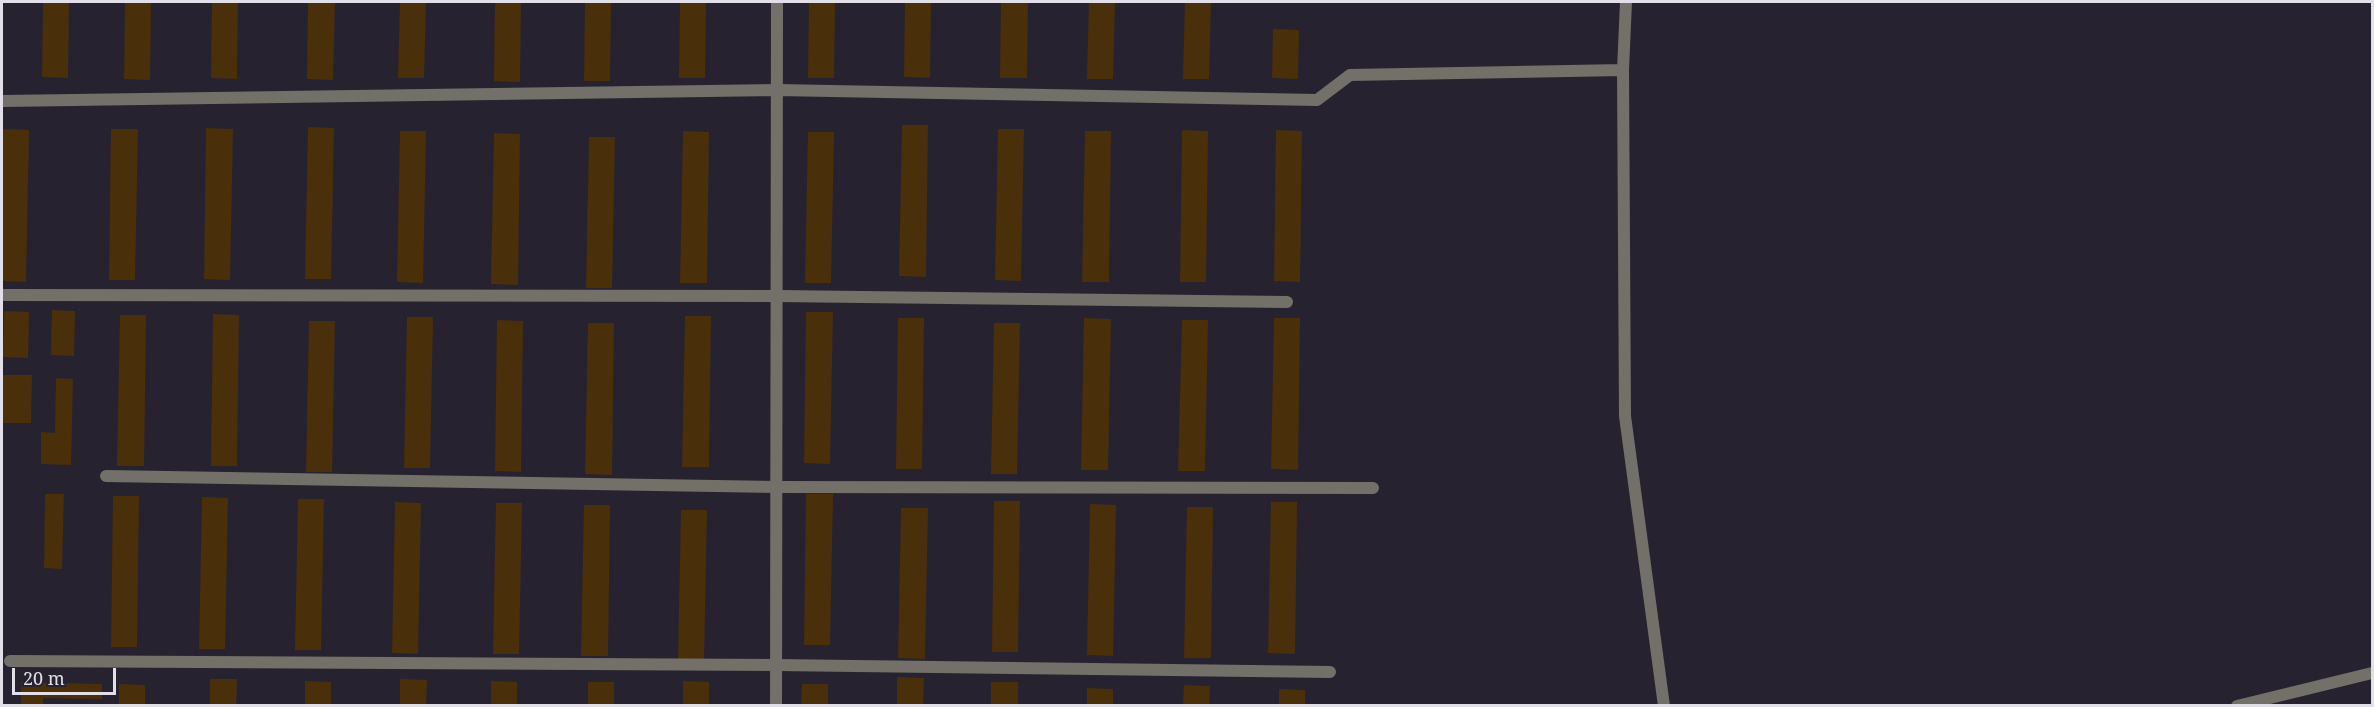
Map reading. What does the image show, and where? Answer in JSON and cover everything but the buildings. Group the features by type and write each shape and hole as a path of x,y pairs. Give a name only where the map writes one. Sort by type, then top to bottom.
{"street":[{"path":"776,705 777,2"},
{"path":"1626,2 1623,70 1625,416 1664,705"},
{"path":"2,101 777,90 1317,100 1350,75 1623,70"},
{"path":"2,295 777,296 1287,302"},
{"path":"106,476 777,487 1373,488"},
{"path":"10,661 776,665 1330,672"},
{"path":"2236,705 2373,673"}]}
